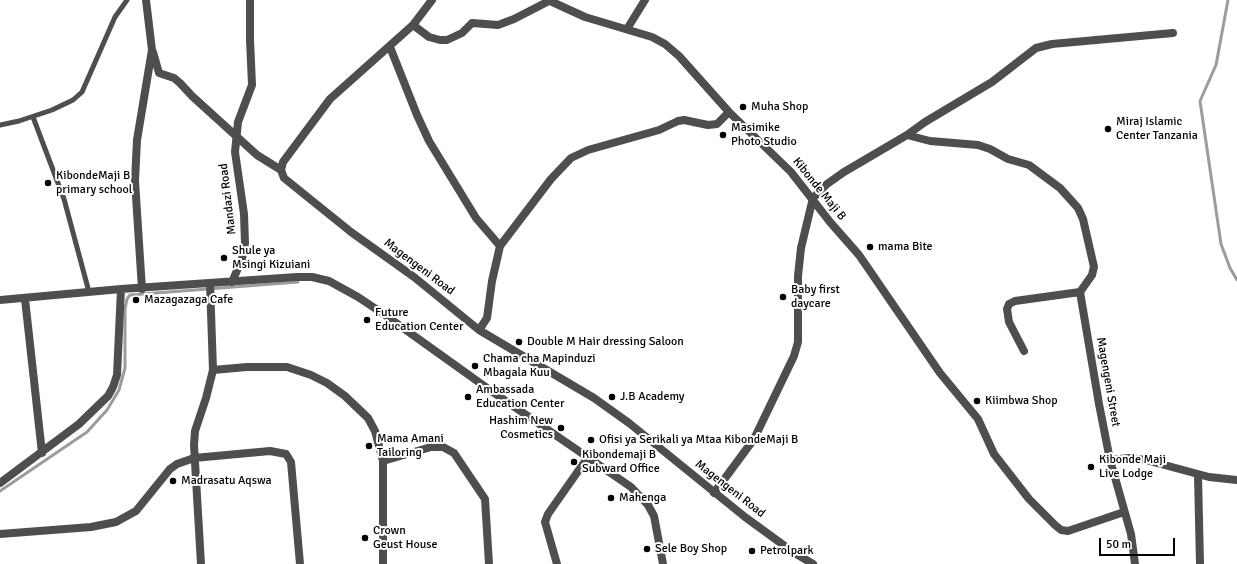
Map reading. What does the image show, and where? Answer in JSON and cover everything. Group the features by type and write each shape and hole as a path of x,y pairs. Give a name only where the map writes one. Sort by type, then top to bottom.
{"street":[{"path":"146,0 152,50 158,72 170,76 180,83 192,96 257,155 281,170 289,154 330,99 413,25 432,0"},
{"name":"Mandazi Road","path":"232,282 242,259 245,243 244,214 236,158 236,136 242,111 252,85 250,0"},
{"path":"627,29 646,0"},
{"name":"Kibonde Maji B","path":"413,25 429,36 440,40 447,40 462,33 472,23 498,24 514,19 549,1 585,17 652,37 665,44 679,56 729,112 766,146 813,198 830,222 859,255 940,373 978,419 994,454 1035,506 1061,530 1068,531 1124,512"},
{"path":"714,493 754,439 794,356 798,342 798,276 801,248 813,198 827,184 844,172 992,82 1036,48 1052,44 1173,33"},
{"path":"390,47 417,115 430,141 476,218 500,246"},
{"path":"142,289 135,181 137,140 152,50"},
{"path":"479,330 487,318 492,281 500,246 551,179 571,158 588,150 659,130 678,121 684,120 708,125 717,124 729,112"},
{"path":"907,135 930,141 978,145 990,149 1008,159 1029,165 1060,188 1078,208 1084,219 1094,267 1092,275 1080,292 1015,301 1009,304 1009,322 1024,351"},
{"name":"Magengeni Road","path":"281,170 284,178 295,189 351,232 414,277 479,330 594,398 629,423 714,493 794,552 813,564"},
{"path":"0,300 25,299 121,289 142,289 312,277 322,278 336,284 385,315 487,388 631,487 648,505 654,516 658,530 663,564"},
{"path":"201,564 194,458 195,431 206,398 213,370 210,283"},
{"path":"0,483 42,453 95,410 113,387 117,375 119,353 121,289"},
{"name":"Magengeni Street","path":"1080,292 1098,404 1110,460 1131,534 1134,564"},
{"path":"25,299 42,453"},
{"path":"213,370 247,367 287,367 311,375 327,383 345,396 368,418 375,431 382,461 383,564"},
{"path":"382,461 431,447 443,447 454,453 484,500 488,564"},
{"path":"0,534 91,526 116,522 136,512 170,469 177,464 194,458 270,451 280,452 289,457 293,469 300,564"},
{"path":"556,564 545,522 548,514 588,457"},
{"path":"1110,460 1129,458 1146,460 1198,475 1237,480"},
{"path":"1198,475 1200,564"}],"lane":[{"path":"0,125 33,117 63,105 82,92 115,17 127,0"},
{"path":"33,117 64,200 89,292"}],"waterway":[{"path":"1228,0 1216,65 1200,101 1221,244 1230,268 1237,280"},
{"path":"0,491 87,432 107,410 119,390 125,368 125,309 127,299 130,295 298,282"}],"place":[{"name":"Muha Shop","path":"743,107"},
{"name":"Miraj Islamic Center Tanzania","path":"1108,129"},
{"name":"Masimike Photo Studio","path":"723,135"},
{"name":"KibondeMaji B primary school","path":"48,183"},
{"name":"mama Bite","path":"870,247"},
{"name":"Shule ya Msingi Kizuiani","path":"224,258"},
{"name":"Baby first daycare","path":"783,297"},
{"name":"Mazagazaga Cafe","path":"136,300"},
{"name":"Future Education Center","path":"367,320"},
{"name":"Double M Hair dressing Saloon","path":"519,342"},
{"name":"Chama cha Mapinduzi Mbagala Kuu","path":"475,366"},
{"name":"Ambassada Education Center","path":"468,397"},
{"name":"J.B Academy","path":"612,397"},
{"name":"Kiimbwa Shop","path":"977,401"},
{"name":"Hashim New Cosmetics","path":"561,428"},
{"name":"Ofisi ya Serikali ya Mtaa KibondeMaji B","path":"591,440"},
{"name":"Mama Amani Tailoring","path":"369,446"},
{"name":"Kibondemaji B Subward Office","path":"574,462"},
{"name":"Kibonde Maji Live Lodge","path":"1091,467"},
{"name":"Madrasatu Aqswa","path":"173,481"},
{"name":"Mahenga","path":"611,498"},
{"name":"Crown Geust House","path":"365,538"},
{"name":"Sele Boy Shop","path":"647,549"},
{"name":"Petrolpark","path":"752,551"}]}
